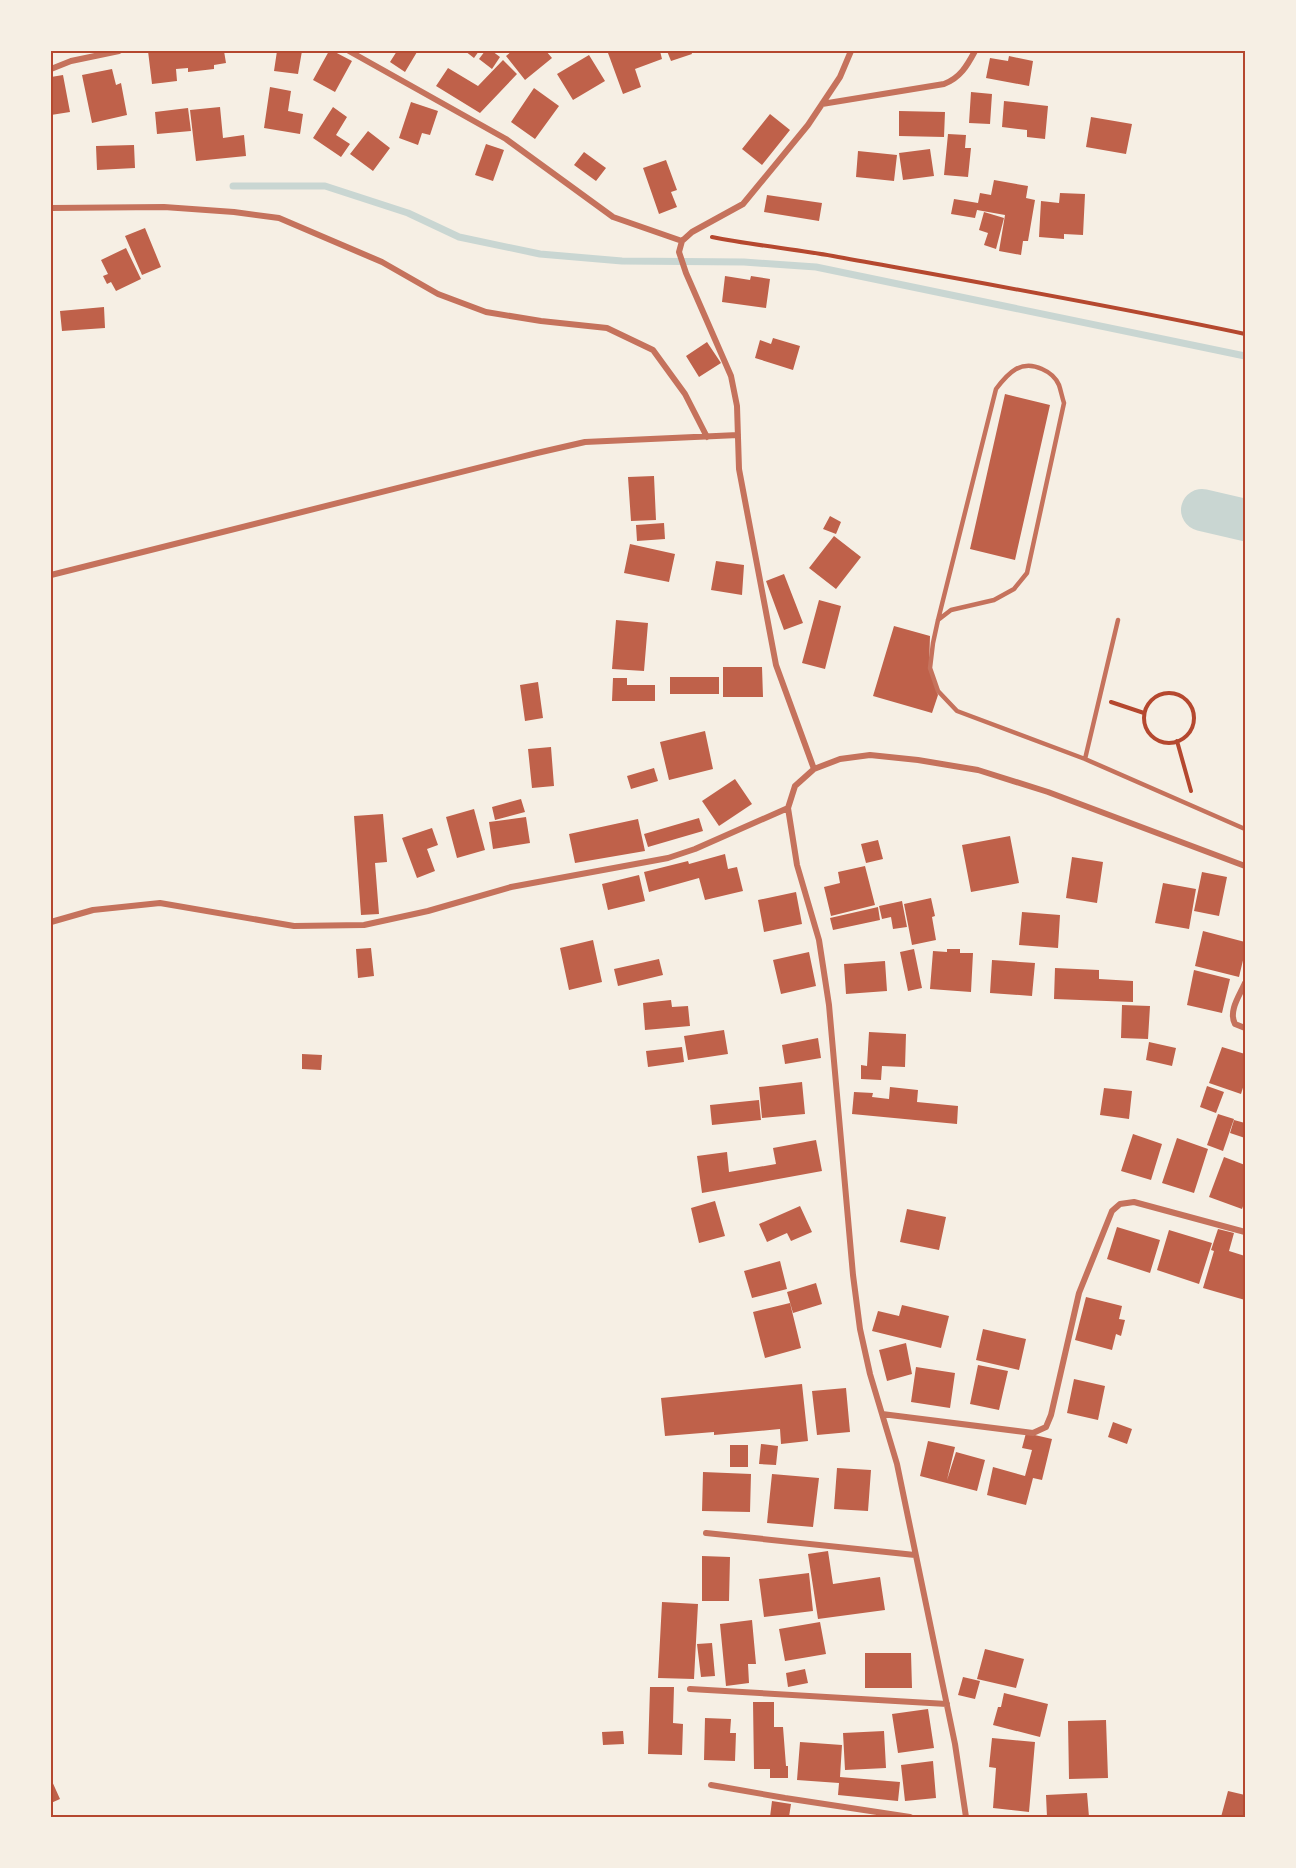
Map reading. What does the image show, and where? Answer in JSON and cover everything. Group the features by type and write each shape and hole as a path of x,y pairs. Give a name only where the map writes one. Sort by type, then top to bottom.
{"street":[{"path":"51,69 71,61 119,51"},
{"path":"349,51 506,140 613,217 682,241"},
{"path":"814,769 776,664 739,469 737,406 731,376 679,252 682,241 692,232 743,204 808,125 840,77 851,51"},
{"path":"822,104 944,84 954,80 965,69 975,51"},
{"path":"51,208 164,207 279,218 382,262 438,294 486,312 607,328 652,350 685,394 707,437"},
{"path":"51,575 585,442 738,435"},
{"path":"966,1817 955,1744 897,1464 860,1329 829,1005 819,940 797,866 788,808 795,786 814,769 840,759 870,755 978,770 1048,792 1245,866"},
{"path":"51,922 93,910 160,903 294,926 364,925 428,911 511,887 668,858 695,849 788,808"},
{"path":"1245,983 1232,1014 1235,1024 1245,1028"},
{"path":"882,1414 1033,1433 1046,1427 1079,1293 1112,1211 1120,1204 1134,1202 1245,1232"},
{"path":"706,1533 915,1555"},
{"path":"690,1689 947,1704"},
{"path":"711,1785 910,1817"}],"lane":[{"path":"938,620 951,610 994,600 1014,589 1027,573 1064,403 1058,383 1048,372 1033,364 1018,367 1005,377 996,389 938,620 933,643 930,669 938,691 957,711 1085,759 1245,829"},
{"path":"1085,759 1118,621"}],"path":[{"path":"692,232 755,245 819,253 1110,306 1245,334"},
{"path":"1164,693 1179,695 1190,705 1193,722 1184,737 1177,741 1168,742 1152,736 1144,722 1144,713 1150,700 1164,693"},
{"path":"1099,698 1144,713"},
{"path":"1177,741 1195,806"}],"building":[{"path":"148,51 224,51 226,63 214,65 214,69 188,72 188,68 176,69 177,81 152,84"},
{"path":"277,51 302,51 298,74 274,71"},
{"path":"329,51 352,61 335,92 313,80"},
{"path":"397,51 417,52 405,72 390,62"},
{"path":"465,51 479,51 474,58"},
{"path":"485,51 492,51 500,57 492,69 479,59"},
{"path":"512,51 546,51 552,58 525,80 506,56"},
{"path":"613,51 660,51 662,59 635,69 641,87 623,94 608,53"},
{"path":"667,51 691,51 692,54 671,61"},
{"path":"589,55 605,81 573,100 557,74"},
{"path":"1009,56 1033,61 1029,86 986,78 990,58 1008,61"},
{"path":"503,60 517,74 480,113 436,86 448,68 478,86"},
{"path":"112,69 116,85 121,83 127,115 92,123 82,75"},
{"path":"63,75 70,112 51,115 51,77"},
{"path":"270,87 291,91 288,111 303,114 300,134 264,128"},
{"path":"534,88 559,106 535,139 511,122"},
{"path":"971,92 992,94 990,124 969,123"},
{"path":"1004,101 1048,106 1045,139 1027,137 1027,130 1002,127"},
{"path":"411,102 438,111 430,135 422,133 418,145 399,138"},
{"path":"220,107 223,138 244,135 246,156 196,161 190,110"},
{"path":"333,107 347,117 336,135 350,144 341,157 313,138"},
{"path":"188,108 191,131 157,134 155,112"},
{"path":"899,111 945,112 944,137 899,136"},
{"path":"770,114 790,130 762,165 742,149"},
{"path":"1091,117 1132,124 1126,154 1086,147"},
{"path":"368,131 390,148 373,171 350,154"},
{"path":"948,134 966,135 965,148 971,148 968,177 944,175"},
{"path":"486,144 504,150 493,181 475,175"},
{"path":"134,145 135,168 97,170 96,146"},
{"path":"930,149 934,176 903,180 899,153"},
{"path":"858,151 897,155 894,181 856,177"},
{"path":"584,152 606,168 596,181 574,165"},
{"path":"666,160 677,190 671,192 677,207 659,214 643,168"},
{"path":"994,180 1028,186 1026,198 1035,200 1028,241 1023,241 1021,255 999,251 1005,215 977,210 975,218 951,214 954,199 978,203 980,193 991,195"},
{"path":"1060,193 1085,194 1083,235 1064,234 1064,239 1039,237 1041,201 1059,203"},
{"path":"767,195 822,203 819,221 764,212"},
{"path":"984,212 1004,218 996,249 984,245 988,233 979,230"},
{"path":"145,228 161,267 142,275 125,236"},
{"path":"126,248 141,279 116,291 111,282 107,284 103,276 108,274 101,260"},
{"path":"725,276 750,280 751,276 770,279 766,308 722,302"},
{"path":"104,307 105,328 62,331 60,311"},
{"path":"773,338 800,346 793,370 755,358 760,340 771,344"},
{"path":"707,342 721,363 699,377 686,356"},
{"path":"1005,394 1050,405 1015,560 970,549"},
{"path":"654,476 656,520 631,521 628,477"},
{"path":"830,516 841,522 836,534 823,529"},
{"path":"664,523 665,539 637,541 636,525"},
{"path":"834,536 861,557 836,589 809,568"},
{"path":"630,544 675,554 669,582 624,573"},
{"path":"716,561 744,565 742,595 711,590"},
{"path":"784,574 803,623 784,630 766,581"},
{"path":"819,600 841,606 825,669 802,663"},
{"path":"616,620 648,623 644,671 612,669"},
{"path":"894,626 930,636 929,669 938,695 932,713 873,696"},
{"path":"723,667 762,667 763,697 723,697"},
{"path":"670,677 719,677 719,694 670,694"},
{"path":"613,678 627,678 627,685 655,685 655,701 612,701"},
{"path":"538,682 543,718 525,721 520,685"},
{"path":"705,731 713,769 669,780 660,742"},
{"path":"551,747 554,786 532,788 528,749"},
{"path":"654,768 658,781 631,789 627,776"},
{"path":"735,779 752,804 719,826 702,801"},
{"path":"521,799 525,812 495,820 492,807"},
{"path":"474,809 485,850 457,858 446,817"},
{"path":"383,814 387,862 375,863 379,914 361,915 354,816"},
{"path":"526,817 530,843 493,849 489,822"},
{"path":"699,818 703,831 648,847 644,834"},
{"path":"638,819 645,851 575,863 569,834"},
{"path":"432,828 438,845 427,849 435,871 417,878 402,838"},
{"path":"1010,836 1019,883 971,892 962,845"},
{"path":"878,840 883,859 866,863 861,844"},
{"path":"725,854 728,869 737,867 743,891 705,900 699,878 649,892 644,872 688,861 689,864"},
{"path":"1072,857 1103,862 1097,903 1066,898"},
{"path":"865,866 875,905 831,916 824,887 840,883 838,872"},
{"path":"1202,872 1227,877 1219,916 1194,911"},
{"path":"639,875 645,901 608,910 602,884"},
{"path":"1163,883 1196,889 1189,929 1155,923"},
{"path":"796,892 802,924 764,932 758,900"},
{"path":"931,898 935,916 932,917 936,940 912,945 904,904"},
{"path":"902,901 907,927 893,929 891,917 882,919 879,906"},
{"path":"878,907 880,920 833,930 830,918"},
{"path":"1022,912 1060,915 1058,948 1019,945"},
{"path":"1203,931 1245,942 1239,977 1195,966"},
{"path":"593,940 602,982 569,990 560,948"},
{"path":"371,948 374,976 358,978 356,949"},
{"path":"914,949 922,988 908,991 900,952"},
{"path":"947,949 960,949 960,953 973,953 971,992 930,989 933,951 947,952"},
{"path":"809,952 816,986 781,994 773,960"},
{"path":"659,959 663,975 618,986 614,969"},
{"path":"992,960 1035,963 1032,996 990,993"},
{"path":"885,961 887,991 846,994 844,964"},
{"path":"1055,968 1099,970 1099,979 1133,981 1133,1002 1054,999"},
{"path":"1194,970 1230,979 1222,1013 1187,1005"},
{"path":"671,1000 672,1007 688,1006 690,1026 645,1030 643,1003"},
{"path":"1122,1005 1150,1006 1148,1039 1121,1038"},
{"path":"724,1030 728,1054 688,1060 684,1036"},
{"path":"869,1032 906,1034 905,1067 882,1066 881,1080 861,1079 861,1065 867,1066"},
{"path":"818,1038 821,1058 785,1064 782,1045"},
{"path":"1149,1042 1176,1048 1172,1066 1146,1060"},
{"path":"682,1047 684,1062 648,1067 646,1051"},
{"path":"1222,1047 1245,1054 1245,1081 1241,1094 1209,1083"},
{"path":"302,1054 322,1055 321,1070 302,1069"},
{"path":"802,1082 805,1114 762,1118 759,1087"},
{"path":"1207,1086 1224,1092 1216,1113 1200,1107"},
{"path":"890,1087 918,1090 917,1102 958,1106 957,1124 852,1114 854,1092 873,1093 872,1097 889,1099"},
{"path":"1104,1088 1132,1091 1129,1119 1100,1115"},
{"path":"759,1100 761,1120 712,1125 710,1105"},
{"path":"1218,1114 1234,1119 1223,1151 1207,1145"},
{"path":"1234,1120 1245,1123 1245,1138 1230,1133"},
{"path":"1133,1134 1162,1144 1151,1180 1121,1171"},
{"path":"1177,1138 1208,1149 1194,1193 1162,1183"},
{"path":"816,1140 822,1171 702,1193 697,1156 727,1152 729,1172 776,1164 773,1148"},
{"path":"1224,1157 1245,1165 1245,1201 1242,1209 1209,1197"},
{"path":"715,1201 725,1236 699,1243 691,1208"},
{"path":"800,1206 812,1232 791,1241 787,1233 767,1242 759,1224"},
{"path":"907,1209 946,1217 939,1250 900,1242"},
{"path":"1117,1227 1160,1240 1150,1273 1107,1259"},
{"path":"1218,1229 1234,1233 1229,1251 1245,1256 1245,1300 1203,1288"},
{"path":"1169,1230 1212,1243 1199,1284 1157,1270"},
{"path":"780,1261 787,1289 752,1298 744,1271"},
{"path":"816,1283 822,1304 793,1313 787,1292"},
{"path":"1086,1297 1122,1306 1119,1319 1125,1320 1121,1336 1116,1334 1112,1350 1075,1340"},
{"path":"790,1303 801,1348 765,1358 753,1312"},
{"path":"902,1305 949,1316 941,1348 872,1331 878,1311 899,1316"},
{"path":"983,1329 1026,1339 1019,1370 976,1360"},
{"path":"906,1343 912,1374 887,1381 879,1350"},
{"path":"978,1365 1008,1371 999,1410 970,1404"},
{"path":"916,1367 955,1373 950,1408 911,1402"},
{"path":"1074,1379 1105,1386 1098,1420 1067,1413"},
{"path":"802,1384 808,1441 781,1444 780,1429 714,1435 714,1432 665,1436 661,1398"},
{"path":"846,1388 850,1432 817,1435 812,1391"},
{"path":"1113,1422 1132,1429 1127,1444 1108,1437"},
{"path":"1026,1433 1052,1439 1042,1480 1033,1478 1026,1505 987,1495 993,1467 1025,1476 1032,1450 1022,1448"},
{"path":"928,1441 955,1447 947,1480 956,1452 985,1460 977,1491 920,1476"},
{"path":"761,1444 778,1446 776,1465 759,1464"},
{"path":"730,1445 748,1445 748,1467 730,1467"},
{"path":"837,1468 871,1470 868,1511 834,1509"},
{"path":"703,1472 751,1474 750,1512 702,1511"},
{"path":"772,1474 819,1478 813,1527 767,1523"},
{"path":"828,1551 833,1584 880,1577 885,1610 818,1619 808,1554"},
{"path":"702,1556 730,1557 729,1601 702,1601"},
{"path":"809,1573 813,1611 764,1617 759,1579"},
{"path":"662,1602 698,1604 694,1679 658,1678"},
{"path":"752,1620 756,1664 748,1664 749,1683 726,1686 720,1624"},
{"path":"820,1622 826,1654 785,1661 779,1629"},
{"path":"712,1643 715,1676 701,1677 697,1644"},
{"path":"985,1649 1024,1659 1016,1688 977,1679"},
{"path":"865,1653 911,1653 912,1688 865,1688"},
{"path":"805,1669 808,1683 788,1687 786,1673"},
{"path":"963,1677 980,1681 975,1699 958,1695"},
{"path":"650,1687 674,1687 673,1723 683,1724 682,1755 648,1754"},
{"path":"1004,1693 1048,1704 1040,1737 993,1725"},
{"path":"753,1702 774,1702 774,1727 783,1727 788,1778 770,1778 770,1769 754,1769"},
{"path":"928,1709 934,1748 898,1753 892,1714"},
{"path":"705,1718 731,1719 730,1733 736,1733 735,1761 704,1760"},
{"path":"1106,1720 1108,1778 1069,1779 1068,1721"},
{"path":"623,1731 624,1744 603,1745 602,1732"},
{"path":"884,1731 886,1768 845,1770 843,1733"},
{"path":"992,1738 1035,1742 1029,1812 993,1808 996,1768 989,1767"},
{"path":"800,1742 842,1745 840,1777 900,1782 898,1801 838,1795 839,1783 797,1780"},
{"path":"933,1761 936,1798 905,1801 901,1765"},
{"path":"51,1779 60,1799 51,1803"},
{"path":"1228,1791 1245,1795 1245,1817 1221,1817"},
{"path":"1087,1793 1089,1817 1047,1817 1046,1795"},
{"path":"772,1801 791,1804 789,1817 770,1817"}],"waterway":[{"path":"233,186 325,186 408,213 459,237 540,254 622,261 744,262 816,267 1245,356"},
{"path":"1202,510 1245,520"}]}
